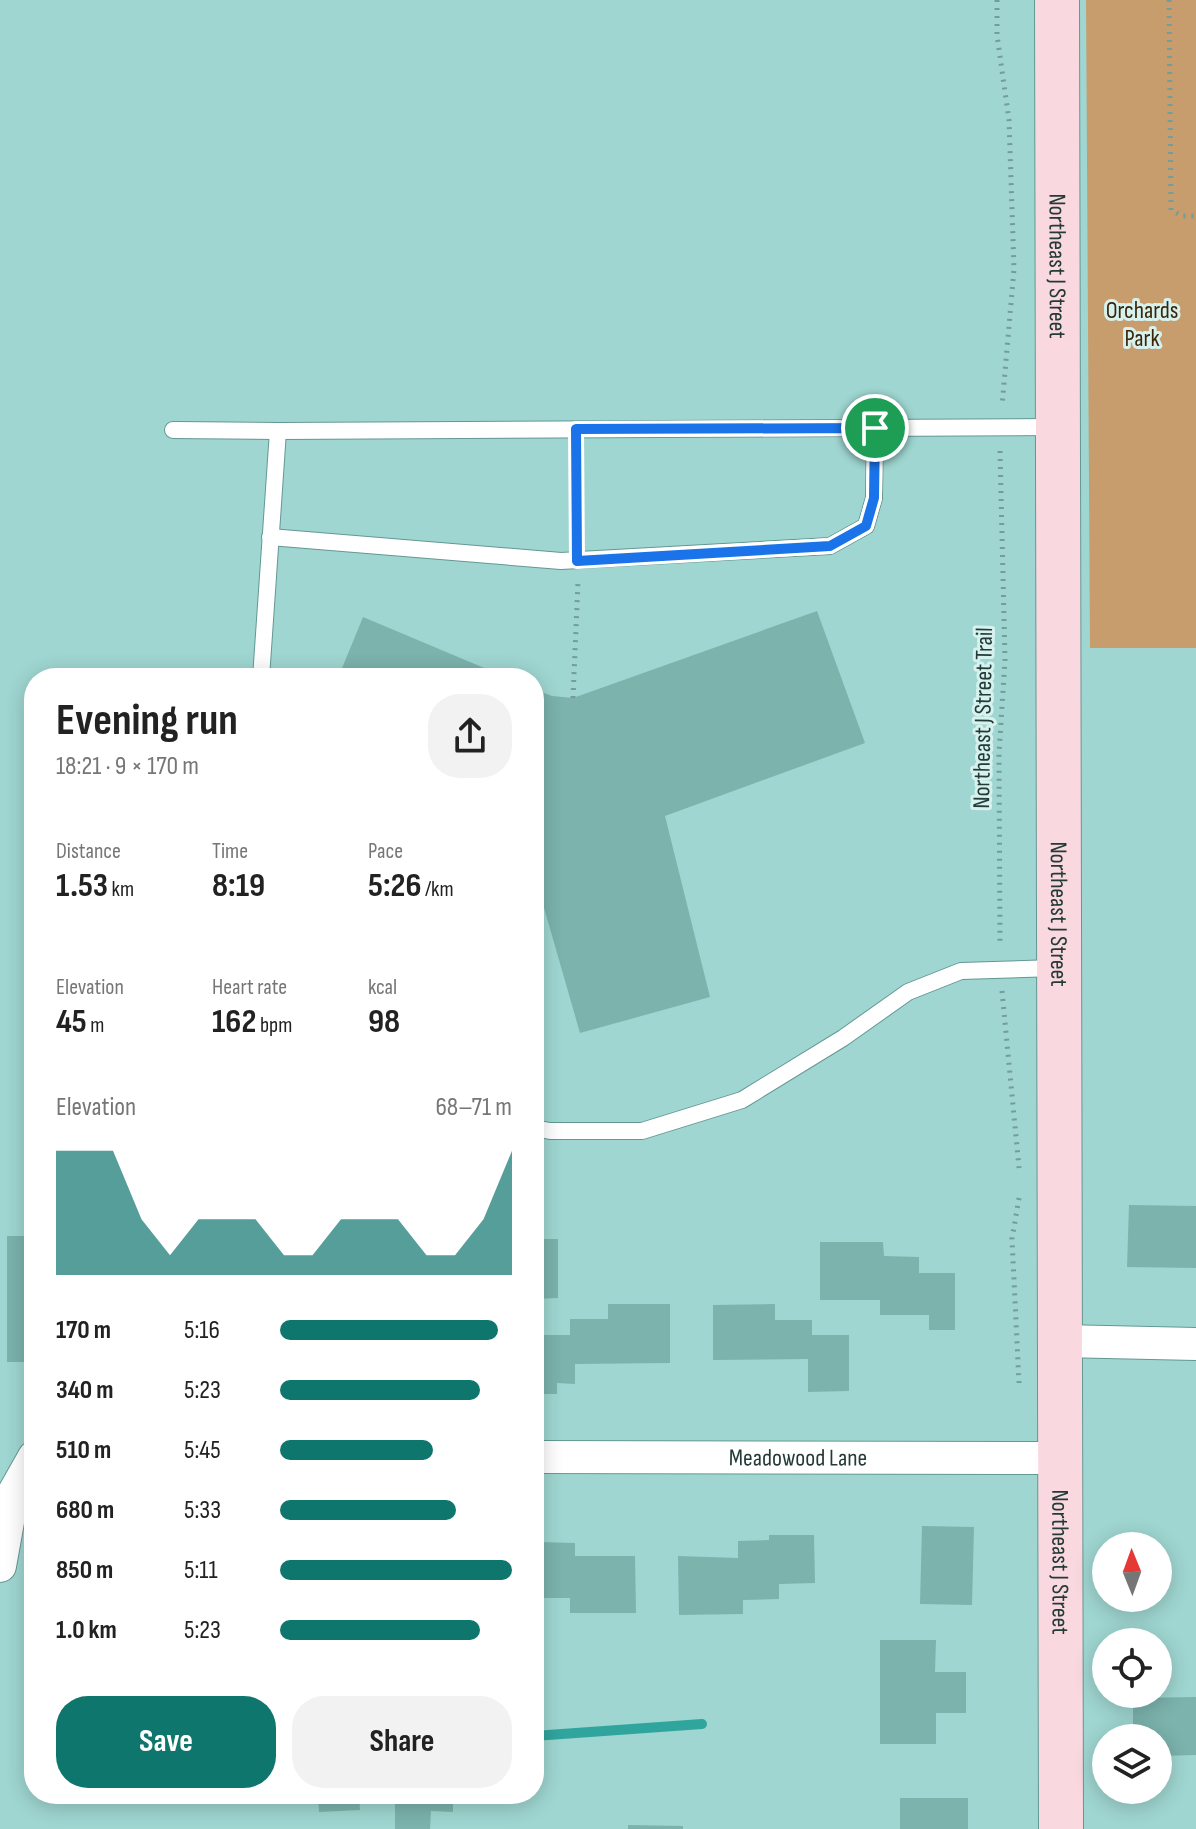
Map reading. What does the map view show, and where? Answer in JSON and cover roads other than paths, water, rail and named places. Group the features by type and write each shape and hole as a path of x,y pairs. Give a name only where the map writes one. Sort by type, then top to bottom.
{"street":[{"name":"Northeast J Street","path":"1057,0 1061,1829"},
{"path":"1061,1341 1196,1344"},
{"name":"Meadowood Lane","path":"544,1457 1061,1458"},
{"path":"0,1566 13,1494 24,1475"}],"lane":[{"path":"173,430 1059,427"},
{"path":"270,537 577,561 830,546 866,526 874,498 875,428"},
{"path":"262,668 278,431"},
{"path":"544,1130 642,1131 742,1100 843,1038 908,992 961,971 1057,968"}],"waterway":[{"path":"544,1735 702,1724"}],"park label":[{"name":"Orchards Park","path":"1142,324"}]}
